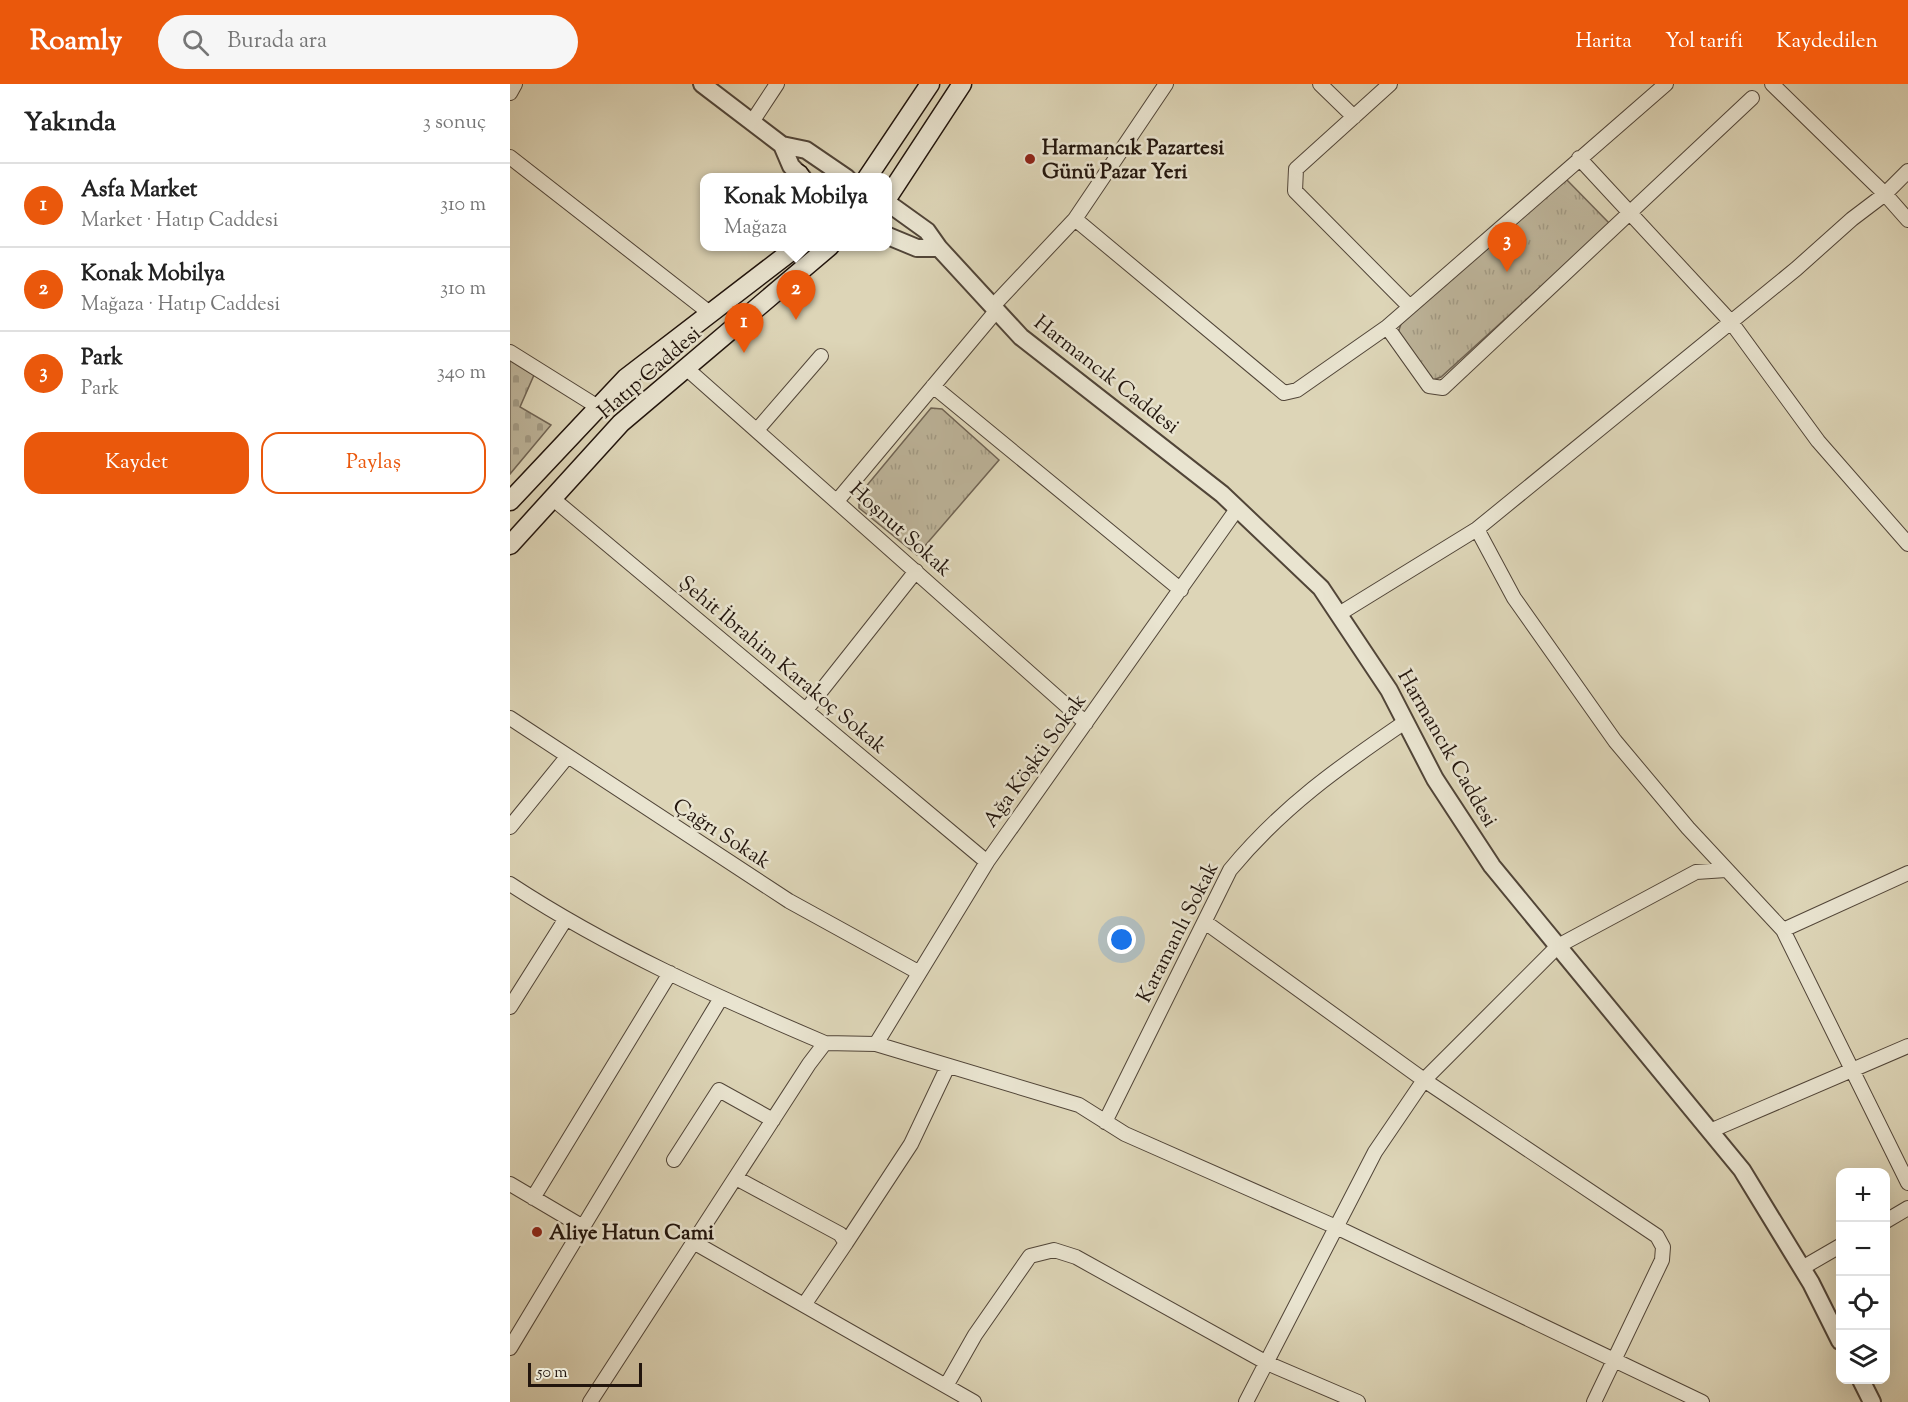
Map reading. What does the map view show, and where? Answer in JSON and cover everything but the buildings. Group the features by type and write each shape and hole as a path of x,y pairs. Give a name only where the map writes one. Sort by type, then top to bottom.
{"main road":[{"path":"870,173 930,84"},
{"path":"892,191 962,84"},
{"path":"777,264 782,251"},
{"name":"Hatıp Caddesi","path":"510,501 626,378 792,251"},
{"name":"Hatıp Caddesi","path":"510,545 621,423 824,251"}],"street":[{"path":"510,93 515,84"},
{"path":"702,84 782,145 806,150 841,173"},
{"path":"752,122 777,84"},
{"path":"837,501 995,308 1075,219 1166,84"},
{"path":"1320,84 1354,117"},
{"path":"1390,84 1296,169 1295,191 1410,306"},
{"path":"1075,219 1284,393 1297,390 1387,327 1666,84"},
{"path":"1772,84 1885,194 1908,220"},
{"path":"1387,327 1429,386 1443,388 1752,98"},
{"path":"782,145 791,166 797,173"},
{"path":"510,157 711,314"},
{"path":"1579,158 1731,322 1818,441 1908,544"},
{"path":"1339,614 1477,529 1731,322 1852,219 1885,194 1908,171"},
{"name":"Harmancık Caddesi","path":"892,206 927,231 939,248 1021,337 1238,508 1321,588 1389,690 1435,778 1492,866 1742,1170 1802,1268 1836,1333"},
{"path":"892,238 917,248 939,248"},
{"path":"510,352 598,406"},
{"path":"758,430 821,356"},
{"name":"Hoşnut Sokak","path":"686,368 1086,723"},
{"path":"933,386 1180,590"},
{"name":"Şehit İbrahim Karakoç Sokak","path":"552,498 987,862"},
{"name":"Ağa Köşkü Sokak","path":"876,1044 987,862 1238,508"},
{"path":"1477,529 1514,598 1615,741 1688,828 1783,930 1908,1183"},
{"path":"806,710 916,571"},
{"name":"Çağrı Sokak","path":"510,718 789,902 918,972"},
{"name":"Karamanlı Sokak","path":"1105,1122 1230,870 1254,841 1327,775 1406,722"},
{"path":"510,826 567,757"},
{"path":"1246,1402 1375,1152 1424,1080 1558,946 1696,872 1726,870"},
{"path":"1783,930 1908,873"},
{"path":"510,884 565,920 720,998 825,1043 876,1044 1079,1105 1125,1134 1336,1227 1702,1402"},
{"path":"510,1007 565,920"},
{"path":"1204,922 1424,1080 1657,1236 1663,1248 1662,1260 1594,1402"},
{"path":"533,1198 670,973"},
{"path":"510,1348 720,998"},
{"path":"590,1402 825,1043"},
{"path":"1710,1131 1908,1046"},
{"path":"804,1305 911,1144 948,1066"},
{"path":"674,1160 719,1090 773,1120"},
{"path":"736,1178 840,1234 846,1243"},
{"path":"510,1184 583,1227"},
{"path":"1890,1219 1908,1208"},
{"path":"694,1243 974,1402"},
{"path":"1802,1268 1836,1248"},
{"path":"946,1386 975,1335 1030,1256 1054,1250 1076,1257 1267,1363 1358,1402"},
{"path":"1863,1384 1872,1402"}],"green space":[{"path":"1565,178 1610,224 1441,377 1433,380 1398,333 1402,321"},
{"path":"510,360 534,375 520,407 551,425 510,474"},
{"path":"931,408 942,409 999,460 917,555 859,508 859,495"}],"place":[{"name":"Harmancık Pazartesi Günü Pazar Yeri","path":"1030,159"},
{"name":"Park","path":"1507,272"},
{"name":"Konak Mobilya","path":"796,320"},
{"name":"Asfa Market","path":"744,353"},
{"name":"Aliye Hatun Cami","path":"537,1232"}]}
